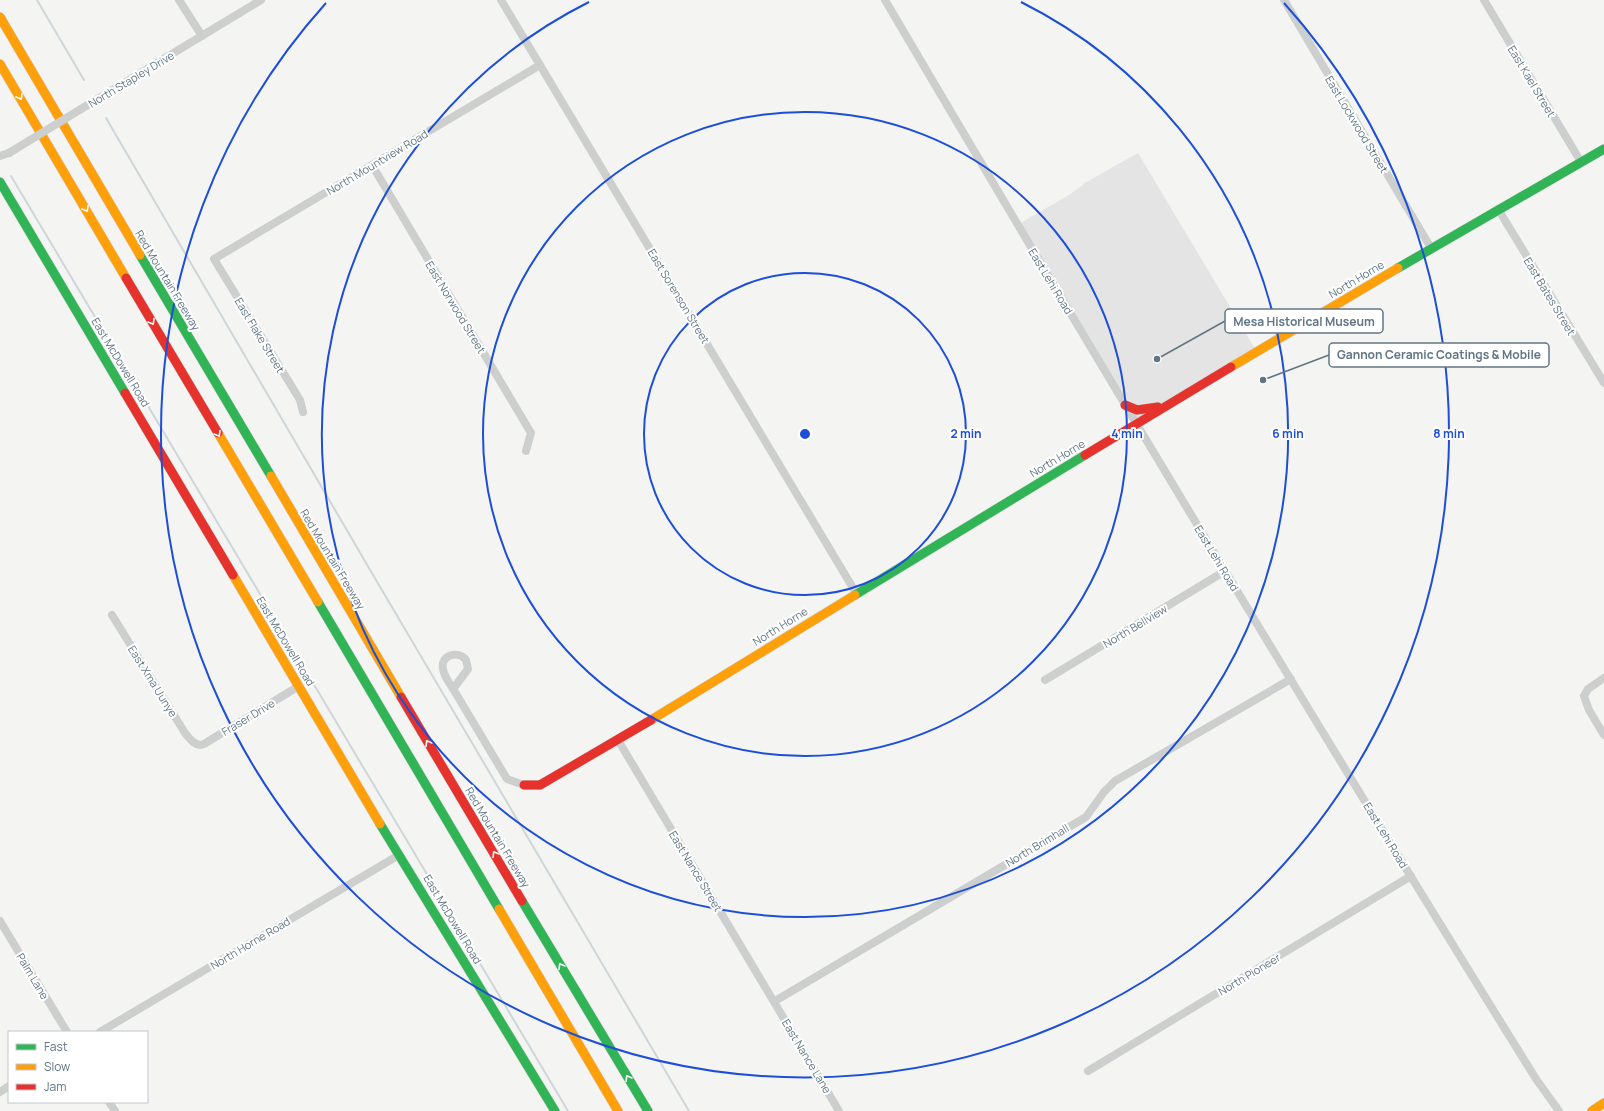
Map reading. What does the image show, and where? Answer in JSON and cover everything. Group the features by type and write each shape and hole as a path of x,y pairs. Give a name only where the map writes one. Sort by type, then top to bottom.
{"main road":[{"name":"Red Mountain Freeway","path":"0,17 456,790 648,1111"},
{"path":"0,64 618,1111"},
{"name":"North Horne","path":"524,785 540,785 618,740 856,593 1136,424 1431,248 1604,149"},
{"name":"East McDowell Road","path":"0,182 399,855 555,1111"},
{"path":"1125,405 1133,410 1144,410 1162,406 1181,398"},
{"path":"1592,1111 1604,1104"}],"street":[{"path":"179,0 202,36"},
{"name":"North Stapley Drive","path":"0,156 9,153 261,0"},
{"name":"East Sorenson Street","path":"501,0 856,593"},
{"name":"East Lehi Road","path":"884,0 1136,424 1290,679 1536,1079 1559,1111"},
{"name":"East Lockwood Street","path":"1284,0 1431,248"},
{"name":"East Kael Street","path":"1484,0 1581,162"},
{"name":"North Mountview Road","path":"214,259 540,65"},
{"name":"East Norwood Street","path":"372,165 531,433 526,451"},
{"name":"East Bates Street","path":"1498,209 1604,383"},
{"name":"East Flake Street","path":"214,259 300,400 303,412"},
{"name":"North Bellview","path":"1045,680 1225,571"},
{"name":"East Xma Uunye","path":"112,615 185,733 196,743"},
{"path":"1604,678 1588,689 1584,696 1589,710 1604,735"},
{"name":"North Brimhall","path":"775,1001 1086,817 1104,792 1115,781 1290,679"},
{"name":"Fraser Drive","path":"196,743 201,745 299,686"},
{"path":"453,689 507,779 524,785"},
{"name":"East Nance Street","path":"618,740 775,1001"},
{"name":"North Horne Road","path":"102,1031 399,855"},
{"name":"North Pioneer","path":"1088,1071 1411,876"},
{"name":"Palm Lane","path":"0,921 66,1031"},
{"name":"East Nance Lane","path":"775,1001 839,1111"}],"shaded area":[{"path":"1138,153 1257,352 1136,424 1017,225 1069,195 1083,184"}],"waterway":[{"path":"37,0 84,80"},
{"path":"106,118 689,1111"},
{"path":"11,176 568,1111"}],"traffic: fast":[{"path":"1398,268 1604,149"},
{"path":"0,182 125,393"},
{"path":"140,255 271,476"},
{"path":"855,595 1085,455"},
{"path":"318,602 499,909"},
{"path":"380,824 555,1111"},
{"path":"522,901 648,1111"}],"traffic: slow":[{"path":"0,17 140,255"},
{"path":"0,64 126,278"},
{"path":"1231,367 1398,268"},
{"path":"218,433 318,602"},
{"path":"271,476 401,697"},
{"path":"233,575 380,824"},
{"path":"651,720 855,595"},
{"path":"499,909 618,1111"},
{"path":"1592,1111 1604,1103"}],"traffic: jam":[{"path":"126,278 218,433"},
{"path":"1085,455 1231,367"},
{"path":"125,393 233,575"},
{"path":"1125,405 1137,410 1158,407"},
{"path":"401,697 522,901"},
{"path":"524,785 540,785 651,720"}],"place":[{"name":"Mesa Historical Museum","path":"1157,359"},
{"name":"Gannon Ceramic Coatings & Mobile","path":"1263,380"}]}
